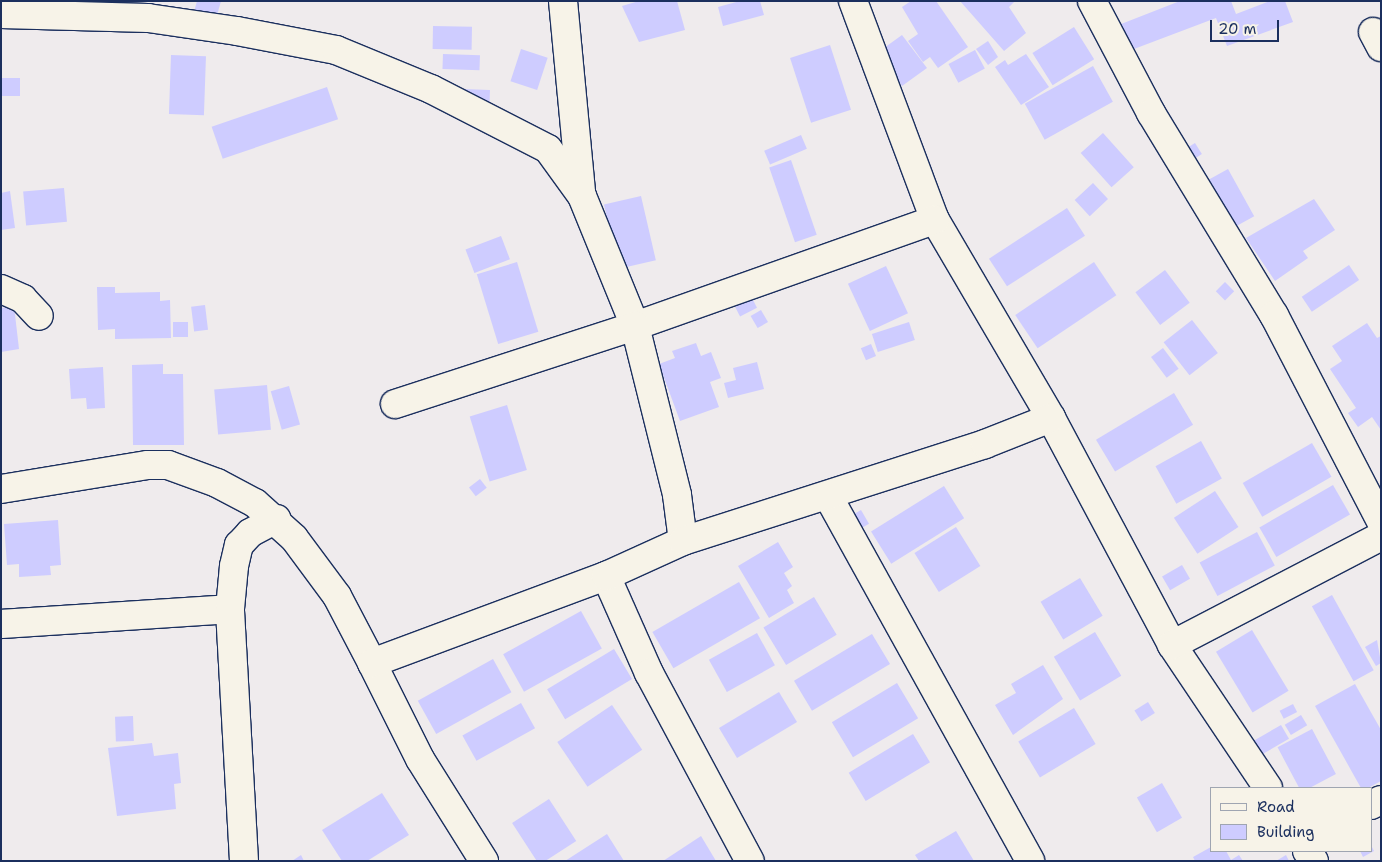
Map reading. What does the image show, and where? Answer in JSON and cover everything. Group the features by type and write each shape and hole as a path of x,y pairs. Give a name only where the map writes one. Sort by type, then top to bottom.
{"street":[{"path":"563,1 582,196"},
{"path":"853,1 935,220 1051,418 1172,645 1267,787"},
{"path":"1092,1 1150,113 1274,315 1381,522"},
{"path":"1,14 170,20 336,50 416,82 548,149 582,196 636,326 677,495 683,541"},
{"path":"395,404 636,326 935,220"},
{"path":"1,289 22,299 39,316"},
{"path":"372,663 606,576 683,541 828,496 1051,418"},
{"path":"1,489 168,465 217,482 276,519 337,596 420,759 484,861"},
{"path":"828,496 1030,861"},
{"path":"244,861 230,609 239,545 250,533 276,519"},
{"path":"1172,645 1381,536"},
{"path":"606,576 649,673 750,861"},
{"path":"1,624 230,609"}],"building":[{"path":"197,1 221,1 216,19 194,12"},
{"path":"639,1 677,1 685,30 639,42 622,6"},
{"path":"740,1 760,1 764,15 723,26 718,7"},
{"path":"911,1 936,1 968,47 938,68 930,57 923,62 908,41 918,34 902,7"},
{"path":"960,1 1015,1 1009,7 1026,33 1004,51"},
{"path":"1180,1 1231,1 1236,14 1270,1 1285,1 1293,22 1227,46 1216,18 1126,52 1116,26"},
{"path":"433,26 472,27 472,50 433,49"},
{"path":"1074,27 1094,59 1053,85 1032,53"},
{"path":"902,35 927,68 902,86 881,58 888,53 884,48"},
{"path":"988,41 998,57 988,65 976,49"},
{"path":"830,45 851,110 811,123 790,58"},
{"path":"521,49 548,58 537,90 510,81"},
{"path":"975,50 985,69 958,83 949,64"},
{"path":"443,54 480,55 479,70 442,69"},
{"path":"1026,54 1049,87 1021,105 995,67 1005,60 1008,65"},
{"path":"171,55 206,56 204,115 169,114"},
{"path":"1093,66 1113,102 1045,140 1025,104"},
{"path":"1,78 20,78 20,96 1,96"},
{"path":"327,87 338,119 223,159 212,127"},
{"path":"463,89 490,90 489,105 462,104"},
{"path":"1103,133 1134,167 1111,187 1081,153"},
{"path":"801,135 807,149 770,164 764,151"},
{"path":"1195,143 1202,154 1192,160 1185,149"},
{"path":"791,160 817,235 795,242 769,167"},
{"path":"1228,169 1254,216 1230,230 1204,183"},
{"path":"1093,183 1108,199 1090,216 1075,200"},
{"path":"64,188 67,222 26,225 23,192"},
{"path":"10,191 15,228 1,230 1,193"},
{"path":"641,196 656,260 619,269 604,205"},
{"path":"1314,199 1335,230 1303,251 1308,258 1275,281 1246,238"},
{"path":"1067,208 1085,236 1007,286 989,259"},
{"path":"501,236 510,259 474,273 466,250"},
{"path":"517,262 538,332 498,344 477,274"},
{"path":"1094,262 1116,295 1038,348 1015,315"},
{"path":"1349,265 1359,280 1312,312 1302,297"},
{"path":"886,266 908,313 870,331 848,284"},
{"path":"1165,270 1190,303 1160,325 1135,292"},
{"path":"1225,282 1234,291 1225,300 1216,291"},
{"path":"97,287 115,287 115,293 160,292 160,301 170,300 171,338 115,339 115,329 98,330"},
{"path":"752,298 757,308 740,316 735,307"},
{"path":"205,305 208,330 194,332 191,307"},
{"path":"14,306 19,349 1,352 1,308"},
{"path":"761,310 768,322 758,328 751,316"},
{"path":"1192,320 1218,353 1189,375 1164,342"},
{"path":"173,322 188,322 188,337 173,337"},
{"path":"909,322 915,340 878,352 872,334"},
{"path":"1367,323 1377,338 1381,336 1381,430 1372,417 1358,427 1348,413 1356,408 1330,369 1342,361 1332,346"},
{"path":"696,343 701,356 711,352 721,378 710,382 719,407 680,421 659,364 675,358 672,351"},
{"path":"871,344 876,356 866,360 861,348"},
{"path":"1163,348 1179,369 1167,378 1151,357"},
{"path":"757,362 764,389 728,398 724,383 736,380 733,368"},
{"path":"163,364 163,374 183,374 184,445 133,445 132,365"},
{"path":"103,367 105,408 87,409 86,398 71,399 69,369"},
{"path":"267,385 271,430 218,434 214,390"},
{"path":"289,386 300,424 282,430 271,391"},
{"path":"1174,393 1193,425 1115,472 1096,440"},
{"path":"507,405 527,470 490,481 470,416"},
{"path":"1201,441 1222,479 1176,504 1156,466"},
{"path":"1312,443 1332,477 1262,517 1243,483"},
{"path":"480,479 487,488 476,496 469,488"},
{"path":"1333,485 1350,514 1276,557 1259,528"},
{"path":"944,486 964,518 891,564 871,532"},
{"path":"1215,491 1238,527 1197,554 1174,518"},
{"path":"861,510 869,524 859,529 851,516"},
{"path":"58,520 61,565 50,566 51,575 19,577 19,564 7,565 4,524"},
{"path":"956,527 980,566 939,592 914,553"},
{"path":"1257,532 1275,566 1217,596 1200,563"},
{"path":"778,542 793,567 784,573 792,586 787,590 794,603 769,618 738,566"},
{"path":"1182,565 1190,579 1170,590 1162,576"},
{"path":"1080,578 1103,616 1063,639 1041,602"},
{"path":"739,582 760,618 673,668 652,632"},
{"path":"1332,595 1374,670 1354,681 1312,606"},
{"path":"814,597 837,635 786,665 763,627"},
{"path":"581,611 602,649 524,692 503,654"},
{"path":"1252,630 1289,691 1253,712 1216,652"},
{"path":"1095,632 1121,676 1080,700 1054,657"},
{"path":"757,633 775,665 727,692 709,660"},
{"path":"872,634 890,664 812,711 794,681"},
{"path":"1377,640 1381,663 1376,666 1365,647"},
{"path":"614,649 632,679 565,719 547,689"},
{"path":"493,659 511,692 436,734 418,701"},
{"path":"1043,665 1063,699 1013,735 995,705 1016,693 1011,684"},
{"path":"897,683 918,718 853,757 832,722"},
{"path":"1355,684 1381,730 1381,781 1370,787 1360,787 1315,706"},
{"path":"779,692 797,722 737,758 719,728"},
{"path":"1148,702 1155,713 1141,722 1134,710"},
{"path":"521,703 535,728 476,761 462,735"},
{"path":"1293,704 1297,712 1284,719 1280,711"},
{"path":"612,705 642,750 587,787 557,742"},
{"path":"1074,708 1096,744 1040,777 1018,741"},
{"path":"1301,715 1307,725 1291,735 1285,725"},
{"path":"133,716 134,741 116,742 115,717"},
{"path":"1281,725 1289,739 1260,756 1252,742"},
{"path":"1312,729 1336,774 1312,787 1299,787 1278,747"},
{"path":"913,734 930,762 866,801 849,773"},
{"path":"152,743 154,756 178,753 181,783 174,784 176,809 117,816 108,748"},
{"path":"1162,783 1182,818 1157,832 1137,798"},
{"path":"382,793 409,835 367,861 342,861 322,830"},
{"path":"549,799 576,841 545,861 537,861 512,823"},
{"path":"956,831 974,861 919,861 915,855"},
{"path":"607,834 624,861 565,861"},
{"path":"701,836 716,861 663,861"},
{"path":"1372,847 1374,851 1363,857 1360,852 1372,852"},
{"path":"1210,848 1210,852 1227,852 1231,860 1239,855 1243,861 1195,861 1193,857"},
{"path":"301,855 304,861 292,861"},
{"path":"1286,855 1289,861 1276,861"}]}
